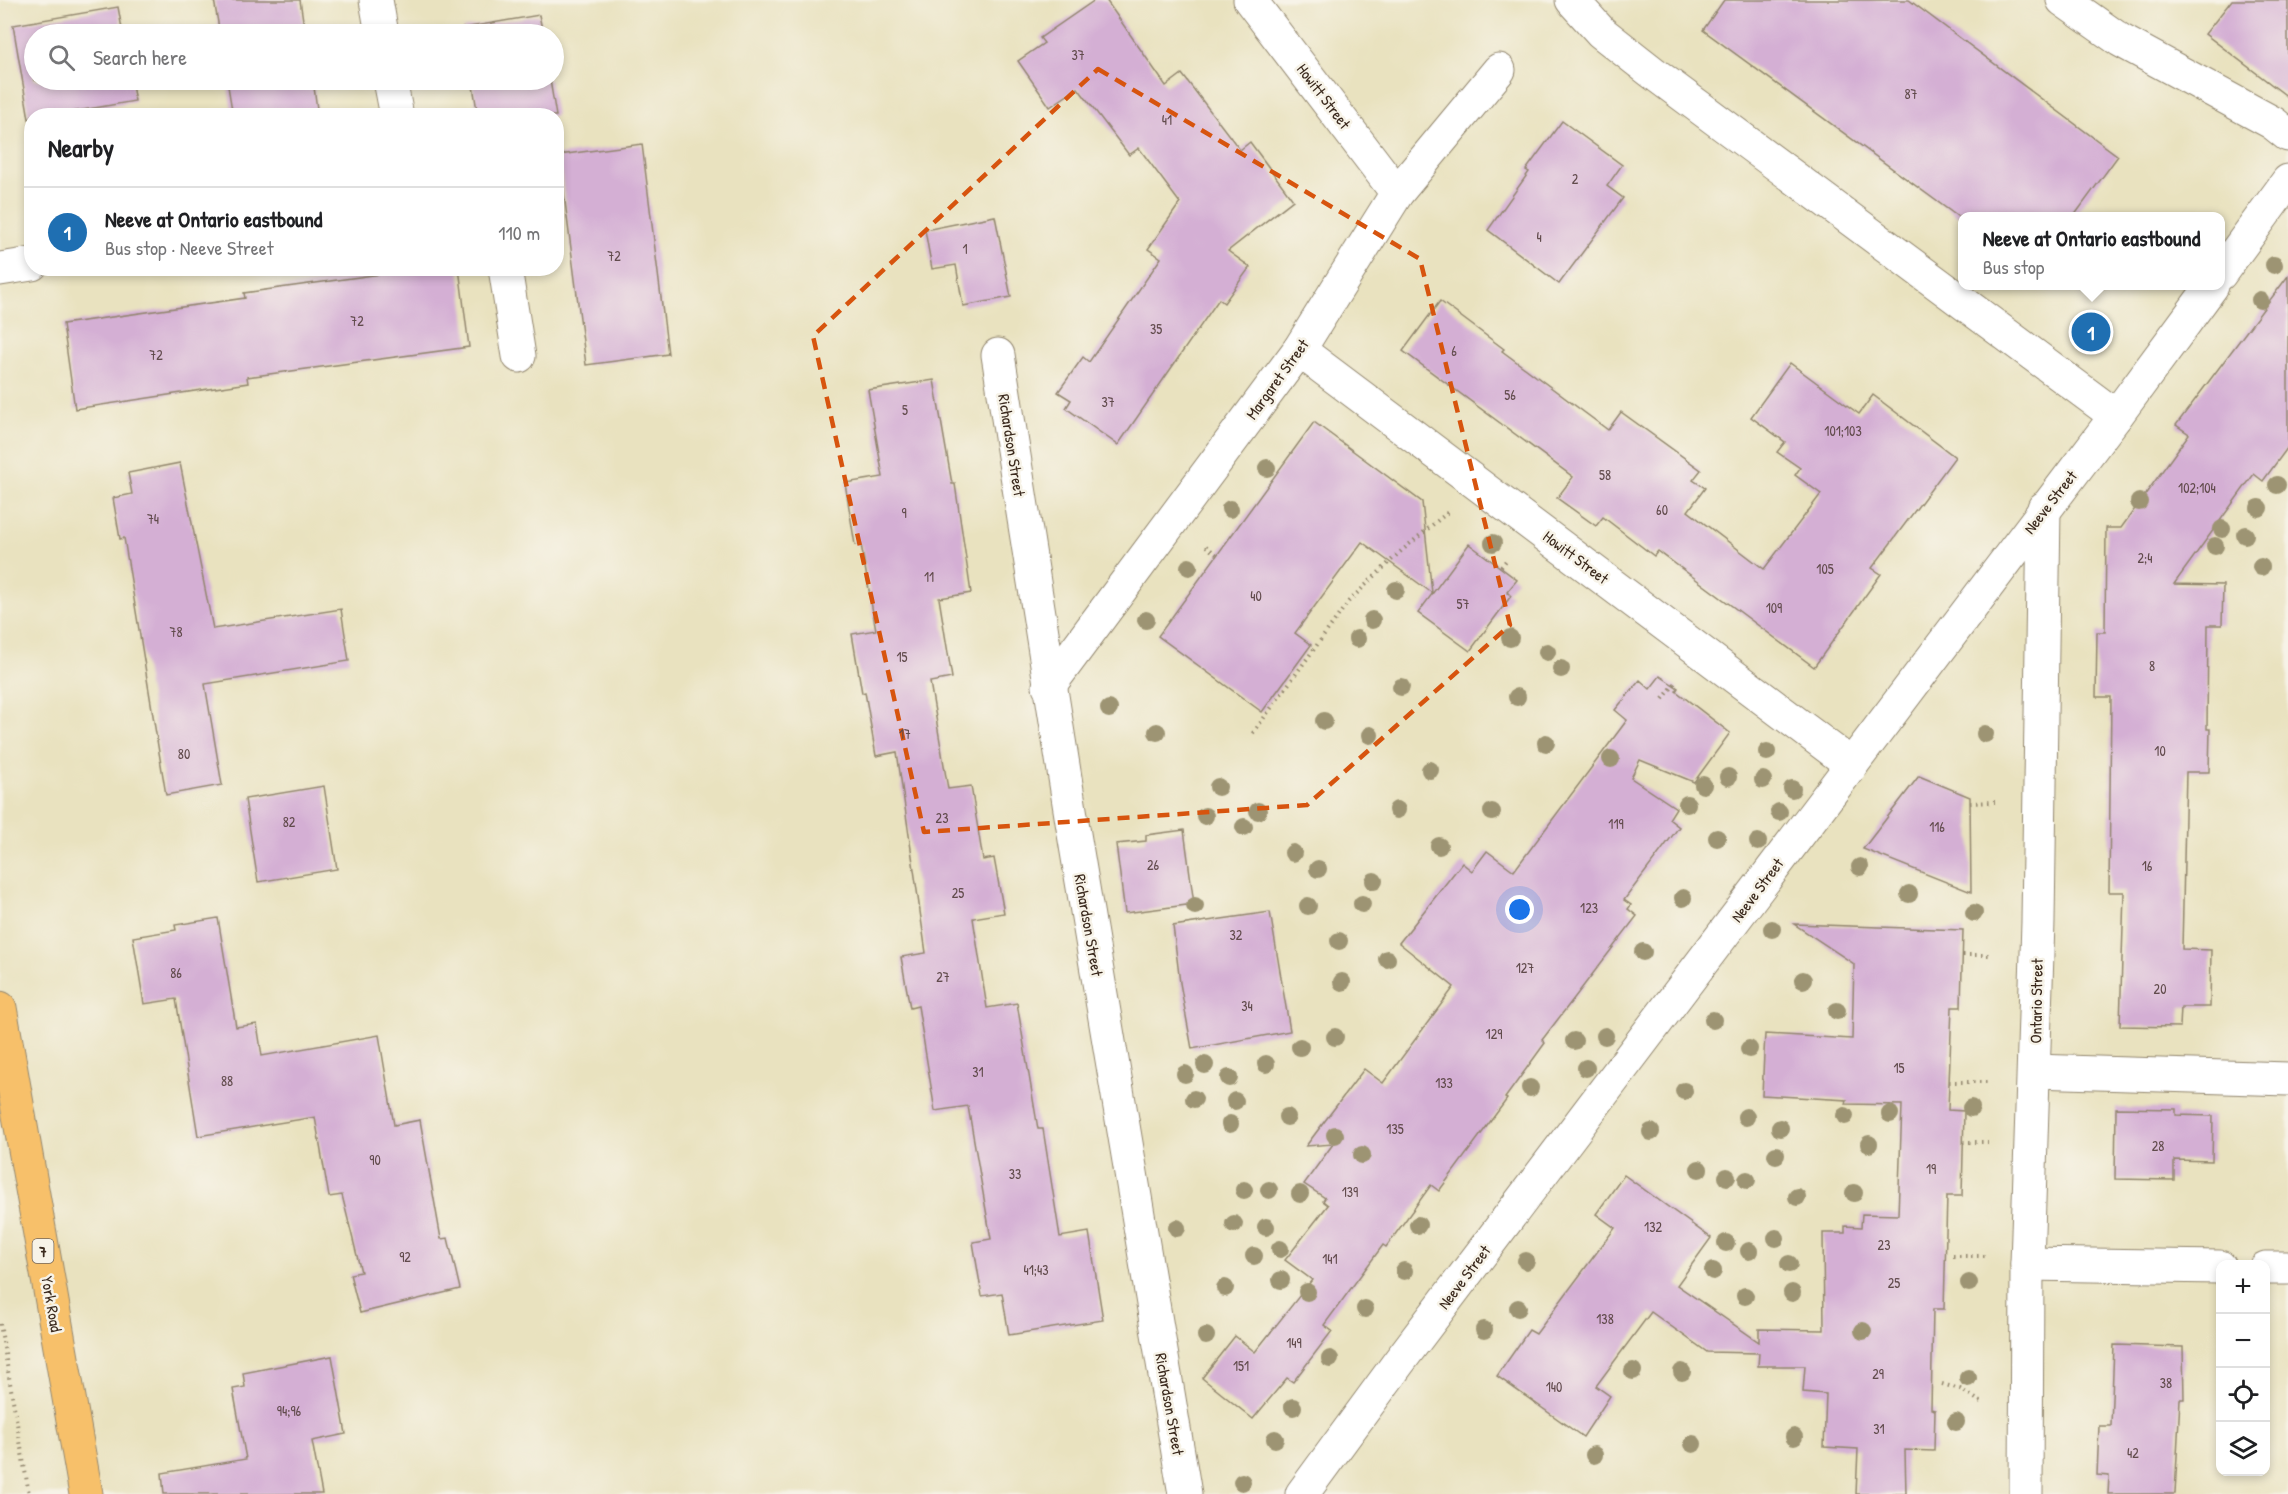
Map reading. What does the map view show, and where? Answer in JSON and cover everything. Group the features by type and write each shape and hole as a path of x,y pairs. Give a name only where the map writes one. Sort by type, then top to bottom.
{"main road":[{"name":"York Road","path":"0,1008 86,1494"}],"street":[{"path":"376,0 380,24"},
{"name":"Howitt Street","path":"1251,0 1397,192"},
{"path":"1572,0 1601,32 1652,72 2116,416"},
{"path":"2063,0 2120,40 2273,123 2288,135"},
{"name":"Margaret Street","path":"1049,686 1299,350 1397,192 1499,70"},
{"path":"392,90 395,108"},
{"path":"2225,267 2288,181"},
{"path":"0,269 24,265"},
{"path":"506,276 519,356"},
{"name":"Neeve Street","path":"1311,1488 1398,1362 2116,416 2208,290"},
{"name":"Howitt Street","path":"1299,350 1852,765"},
{"name":"Richardson Street","path":"998,355 1049,686 1185,1494"},
{"name":"Ontario Street","path":"2026,1494 2027,1263 2034,1071 2044,508"},
{"path":"2034,1071 2288,1079"},
{"path":"2027,1263 2216,1267"},
{"path":"2270,1268 2288,1268"}],"path":[{"path":"1253,733 1349,601 1400,552 1480,485"},
{"path":"1970,803 1995,802"},
{"path":"1963,955 1992,955"},
{"path":"1949,1082 1989,1082"},
{"path":"1963,1142 1988,1142"},
{"path":"1953,1256 1985,1256"},
{"path":"0,1324 29,1494"},
{"path":"1942,1384 1960,1389 1981,1402"}],"highlighted area":[{"path":"1098,69 1420,259 1510,625 1307,805 924,832 813,336"}],"building":[{"path":"214,0 300,0 304,24 218,24"},
{"path":"1095,0 1106,0 1166,86 1182,74 1240,150 1250,142 1293,200 1228,251 1250,267 1224,303 1219,299 1118,445 1066,408 1071,400 1058,392 1083,357 1089,362 1161,258 1148,249 1180,203 1139,148 1129,155 1078,88 1050,107 1018,61 1044,43 1040,38"},
{"path":"1724,0 1909,0 2118,156 2077,212 1958,212 1957,216 1703,30"},
{"path":"2232,0 2288,0 2288,97 2205,34"},
{"path":"118,7 121,24 24,24 24,90 13,25"},
{"path":"539,15 541,24 486,24"},
{"path":"24,90 133,90 135,101 94,108 27,108"},
{"path":"229,90 314,90 317,108 232,108"},
{"path":"474,90 552,90 555,108 477,108"},
{"path":"1562,121 1622,165 1607,186 1623,198 1559,284 1488,230 1529,172 1526,170"},
{"path":"642,144 668,354 586,365 564,194 564,154"},
{"path":"995,216 1011,297 963,306 956,265 932,269 925,230"},
{"path":"366,276 460,276 469,347 247,377 248,383 75,409 63,324 245,298 244,293"},
{"path":"2288,276 2288,447 2263,481 2254,474 2174,584 2223,585 2222,625 2208,625 2209,772 2186,772 2182,949 2211,950 2210,1007 2181,1007 2180,1027 2120,1026 2124,892 2109,892 2111,697 2096,697 2097,632 2105,632 2106,528 2121,528 2189,434 2176,425"},
{"path":"1440,301 1504,349 1502,351 1608,430 1621,412 1701,470 1693,480 1705,488 1688,511 1764,569 1821,494 1795,475 1800,468 1777,452 1785,442 1751,417 1790,363 1859,414 1873,395 1955,457 1872,568 1881,574 1814,667 1658,551 1654,556 1603,517 1596,526 1557,498 1573,477 1403,351"},
{"path":"934,380 952,484 955,484 971,593 939,598 952,678 930,682 948,789 971,786 983,860 994,858 1004,913 973,918 987,1008 1017,1003 1038,1129 1043,1129 1060,1237 1089,1232 1103,1320 1009,1335 1002,1293 982,1296 973,1242 991,1239 968,1106 935,1111 918,1006 910,1008 901,957 926,953 897,752 876,756 852,634 876,630 861,544 855,545 845,483 883,477 868,390"},
{"path":"1314,422 1422,502 1432,593 1362,542 1295,633 1311,645 1262,712 1158,636"},
{"path":"180,463 213,629 341,609 349,661 205,684 222,785 166,795 124,538 120,539 113,498 132,494 128,473"},
{"path":"1469,544 1517,580 1507,592 1511,596 1470,651 1418,613"},
{"path":"1660,676 1678,688 1676,691 1730,733 1694,782 1640,760 1631,778 1676,808 1669,819 1679,827 1624,900 1631,905 1628,909 1637,916 1542,1040 1545,1043 1505,1098 1507,1099 1439,1191 1431,1185 1386,1247 1383,1245 1324,1325 1332,1331 1293,1382 1287,1378 1253,1419 1202,1378 1235,1336 1255,1352 1312,1280 1285,1260 1328,1205 1323,1201 1325,1198 1304,1184 1333,1144 1306,1146 1364,1069 1383,1083 1454,987 1399,943 1462,863 1472,871 1487,851 1514,871 1627,720 1615,710 1640,680 1650,689"},
{"path":"1919,776 1970,797 1971,892 1863,849"},
{"path":"324,786 337,869 258,882 245,799"},
{"path":"1184,830 1194,904 1125,913 1116,844 1146,841 1146,835"},
{"path":"1270,912 1290,1031 1192,1049 1173,926"},
{"path":"218,918 236,1027 257,1024 262,1056 379,1035 394,1125 420,1120 441,1239 448,1238 460,1289 360,1313 350,1274 361,1272 342,1195 329,1197 315,1117 198,1136 176,999 144,1004 133,937 176,930 175,925"},
{"path":"1794,924 1963,930 1961,1007 1952,1007 1948,1110 1964,1111 1962,1196 1947,1196 1944,1309 1933,1309 1931,1409 1935,1410 1934,1451 1905,1450 1906,1494 1856,1494 1858,1449 1824,1447 1826,1394 1803,1392 1805,1366 1758,1366 1759,1353 1707,1352 1651,1312 1596,1386 1610,1396 1583,1437 1497,1376 1529,1330 1536,1334 1615,1228 1596,1214 1624,1175 1711,1238 1677,1285 1759,1342 1759,1329 1824,1330 1823,1233 1845,1233 1845,1226 1861,1227 1862,1214 1898,1215 1902,1105 1846,1104 1847,1100 1762,1095 1765,1034 1852,1039 1854,964"},
{"path":"2116,1108 2176,1109 2176,1115 2213,1116 2212,1161 2174,1160 2174,1180 2115,1179"},
{"path":"2114,1345 2183,1347 2184,1399 2180,1399 2175,1494 2108,1494 2109,1476 2097,1475 2099,1426 2111,1426"},
{"path":"332,1356 346,1434 312,1441 322,1494 164,1494 162,1473 246,1459 233,1389 245,1387 243,1373"}],"place":[{"name":"Neeve at Ontario eastbound","path":"2091,332"}]}
